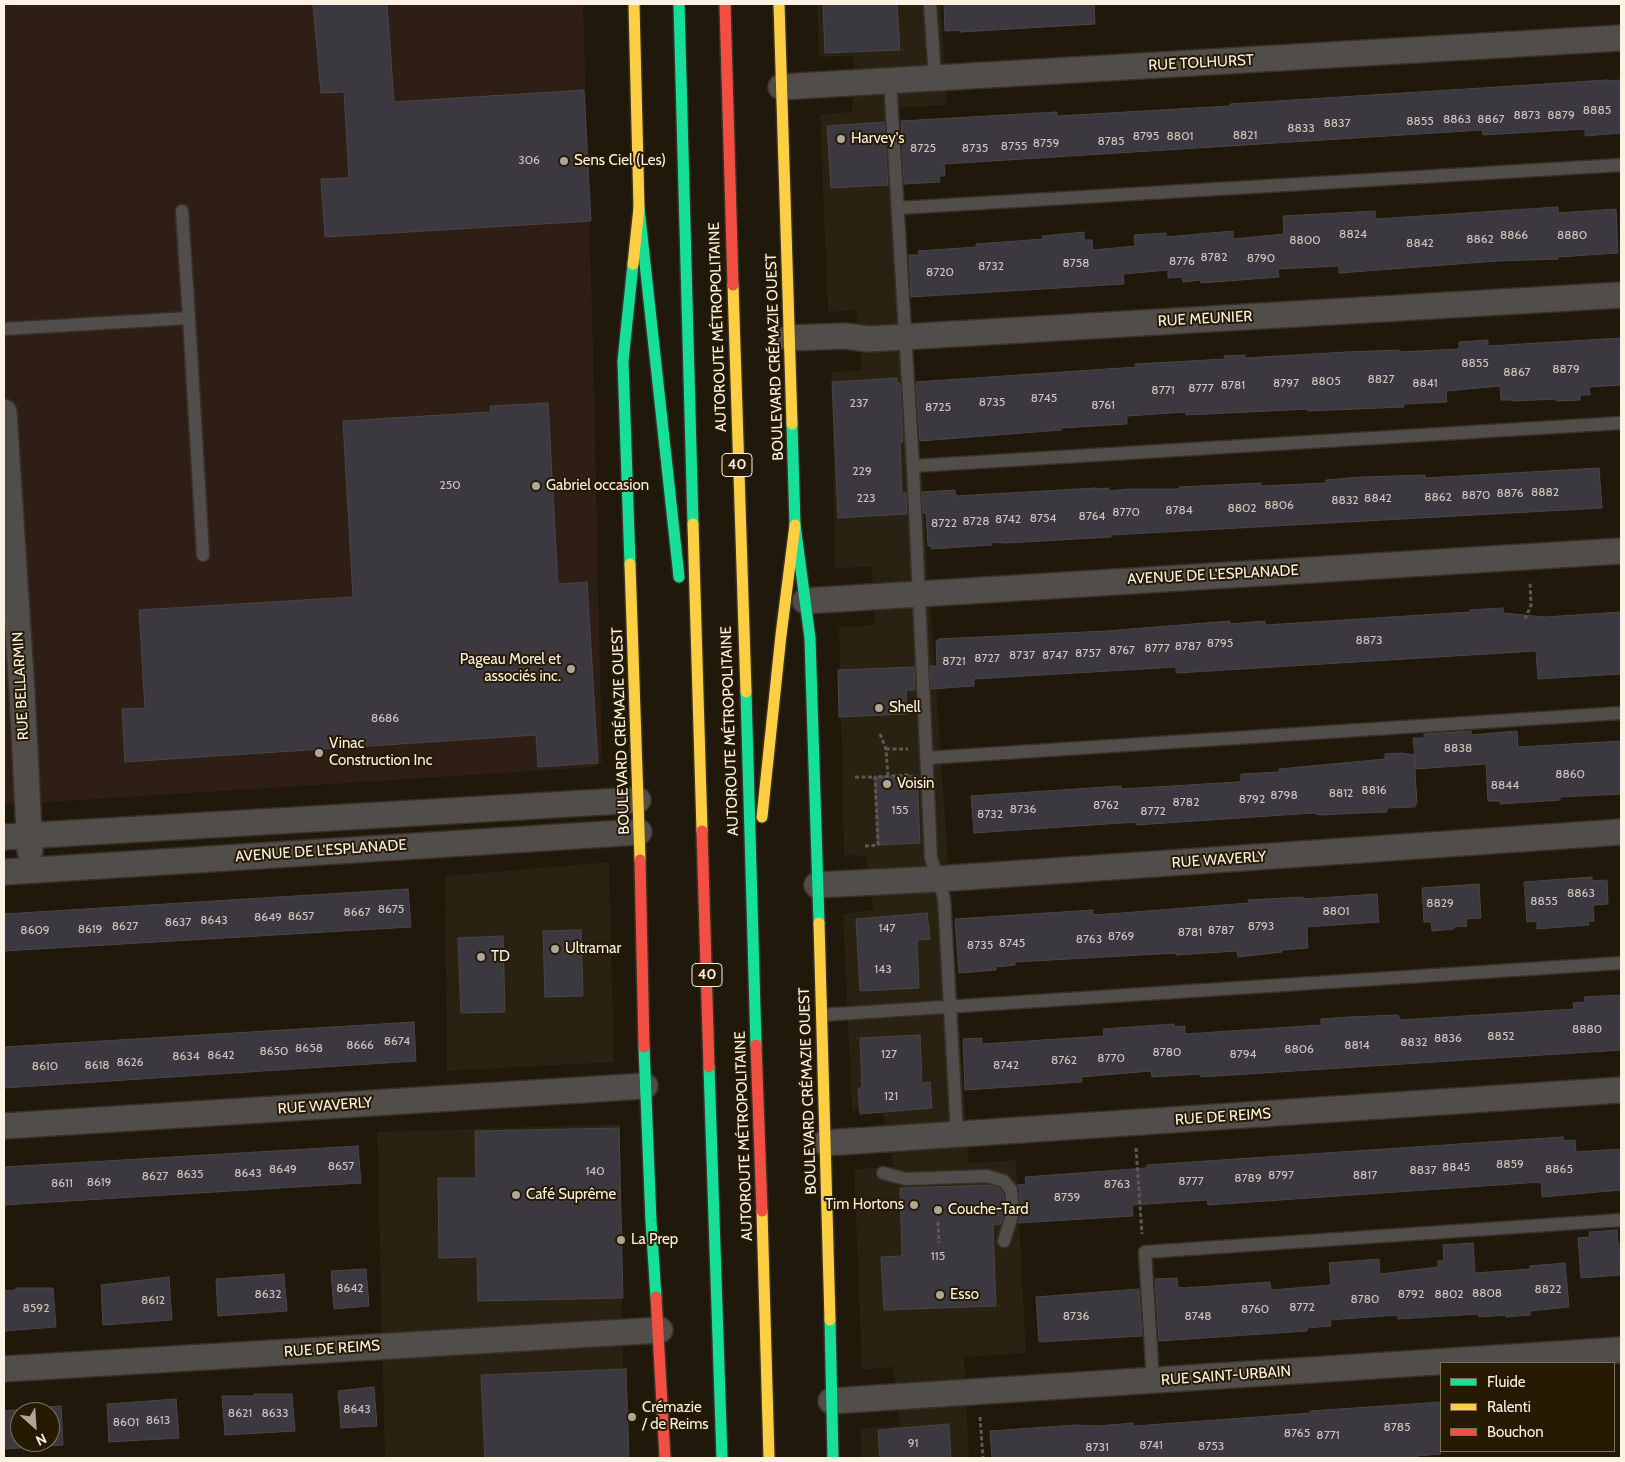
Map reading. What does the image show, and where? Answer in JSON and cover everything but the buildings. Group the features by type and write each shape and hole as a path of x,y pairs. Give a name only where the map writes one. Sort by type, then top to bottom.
{"main road":[{"name":"BOULEVARD CRÉMAZIE OUEST","path":"634,4 640,208 623,360 639,832 645,1086 651,1221 660,1330 665,1458"},
{"name":"AUTOROUTE MÉTROPOLITAINE","path":"678,4 722,1458"},
{"name":"AUTOROUTE MÉTROPOLITAINE","path":"724,4 769,1458"},
{"name":"BOULEVARD CRÉMAZIE OUEST","path":"779,4 795,525 810,638 833,1458"},
{"path":"640,208 680,587"},
{"path":"752,926 781,635 795,525"},
{"path":"684,626 700,774"}],"street":[{"name":"RUE TOLHURST","path":"781,87 1621,38"},
{"name":"RUE MEUNIER","path":"789,338 845,336 868,339 906,337 1621,294"},
{"name":"RUE BELLARMIN","path":"4,412 22,692 31,871"},
{"name":"AVENUE DE L'ESPLANADE","path":"805,601 1621,551"},
{"name":"AVENUE DE L'ESPLANADE","path":"4,837 638,800"},
{"name":"AVENUE DE L'ESPLANADE","path":"4,872 639,832"},
{"name":"RUE WAVERLY","path":"817,885 937,879 1621,832"},
{"name":"RUE WAVERLY","path":"4,1126 645,1086"},
{"name":"RUE DE REIMS","path":"825,1143 1621,1090"},
{"name":"RUE DE REIMS","path":"4,1369 660,1330"},
{"name":"RUE SAINT-URBAIN","path":"831,1401 1621,1350"}],"lane":[{"path":"930,4 935,78"},
{"path":"890,81 913,466 931,858 944,898 957,1134"},
{"path":"898,208 1621,165"},
{"path":"182,211 203,555"},
{"path":"4,329 189,318"},
{"path":"913,466 1621,424"},
{"path":"926,758 1621,713"},
{"path":"822,1015 1621,963"},
{"path":"883,1173 906,1179 987,1176 1004,1181 1011,1190 1014,1212 1004,1241"},
{"path":"1153,1381 1145,1252 1621,1220"}],"path":[{"path":"1525,619 1531,606 1530,578"},
{"path":"880,734 886,750 888,776"},
{"path":"886,750 912,749"},
{"path":"855,777 913,775"},
{"path":"865,846 878,845 875,777"},
{"path":"1136,1144 1142,1243 1145,1252"},
{"path":"938,1222 939,1243"},
{"path":"980,1417 983,1458"}],"shaded area":[{"path":"4,4 583,4 602,762 596,767 4,805"},
{"path":"817,4 941,4 947,105 896,108 969,1163 1016,1160 1026,1353 964,1357 969,1458 862,1458 860,1429 900,1425 893,1367 862,1370 854,1169 894,1167 882,1110 852,1111 843,914 873,910 866,856 844,855 839,627 874,625 872,567 835,568 832,372 862,370 856,310 828,312 820,114 852,112 854,56 819,57"},
{"path":"609,862 614,1062 447,1071 445,876"},
{"path":"620,1124 626,1458 385,1458 377,1132"}],"traffic: fast":[{"path":"679,4 693,524"},
{"path":"639,208 679,577"},
{"path":"630,564 623,361 633,264"},
{"path":"792,424 795,525 810,638 819,923"},
{"path":"746,692 756,1045"},
{"path":"644,1047 656,1297"},
{"path":"709,1067 722,1458"},
{"path":"830,1320 833,1458"}],"traffic: slow":[{"path":"633,264 639,208 634,4"},
{"path":"779,4 792,424"},
{"path":"733,285 746,692"},
{"path":"693,524 702,831"},
{"path":"762,817 781,635 795,525"},
{"path":"630,564 640,860"},
{"path":"819,923 830,1320"},
{"path":"762,1211 769,1458"}],"traffic: jam":[{"path":"725,4 733,285"},
{"path":"702,831 709,1067"},
{"path":"640,860 644,1047"},
{"path":"756,1045 762,1211"},
{"path":"656,1297 665,1458"}],"place":[{"name":"Harvey's","path":"841,139"},
{"name":"Sens Ciel (Les)","path":"564,161"},
{"name":"Gabriel occasion","path":"536,486"},
{"name":"Pageau Morel et associés inc.","path":"571,669"},
{"name":"Shell","path":"879,708"},
{"name":"Vinac Construction Inc","path":"319,753"},
{"name":"Voisin","path":"887,784"},
{"name":"Ultramar","path":"555,949"},
{"name":"TD","path":"481,957"},
{"name":"Café Suprême","path":"516,1195"},
{"name":"Tim Hortons","path":"914,1205"},
{"name":"Couche-Tard","path":"938,1210"},
{"name":"La Prep","path":"621,1240"},
{"name":"Esso","path":"940,1295"},
{"name":"Crémazie / de Reims","path":"632,1417"}]}
